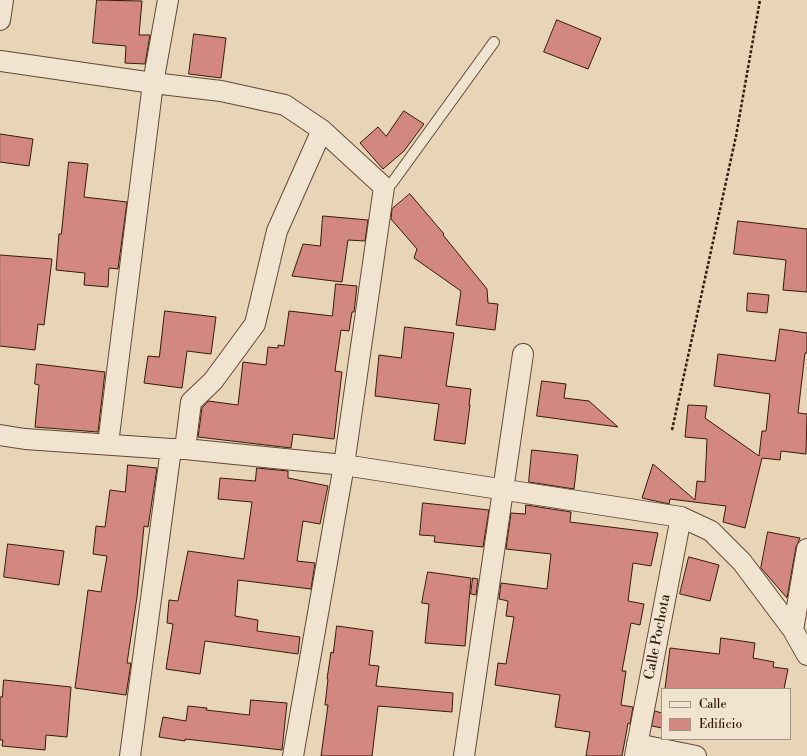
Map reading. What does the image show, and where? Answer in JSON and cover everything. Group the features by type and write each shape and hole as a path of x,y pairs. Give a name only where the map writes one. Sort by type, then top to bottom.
{"street":[{"path":"0,20 2,0"},
{"path":"108,444 153,83 168,0"},
{"path":"0,61 153,83 221,91 285,105 322,130 384,186 344,465 293,756"},
{"path":"130,756 178,449 191,402 213,381 255,324 277,230 322,130"},
{"path":"464,756 523,354"},
{"path":"0,435 25,439 178,449 344,465 612,508 681,517 711,531 742,562 793,630 807,655"},
{"name":"Calle Pochota","path":"636,750 681,517"},
{"path":"793,630 807,549"},
{"path":"636,750 696,756"}],"lane":[{"path":"384,186 392,183 494,42"}],"path":[{"path":"672,430 736,136 760,0"}],"building":[{"path":"97,0 142,1 139,35 150,35 145,64 125,63 126,46 93,43"},
{"path":"557,20 601,38 588,69 544,52"},
{"path":"194,34 226,38 221,78 189,74"},
{"path":"404,111 424,124 404,151 383,169 360,143 378,127 386,136"},
{"path":"0,134 33,139 29,166 0,162"},
{"path":"69,162 88,164 84,197 127,202 118,269 109,268 108,287 84,285 85,273 56,270 59,234 61,234"},
{"path":"410,194 444,234 443,235 487,289 488,303 498,304 495,330 456,325 461,291 414,258 417,249 391,219 392,209"},
{"path":"323,216 368,220 365,241 348,240 342,282 292,276 303,244 320,246"},
{"path":"738,221 807,229 807,292 783,290 786,260 734,254"},
{"path":"0,255 52,259 44,325 38,324 35,350 0,346"},
{"path":"336,284 357,286 354,312 352,312 349,331 341,330 335,371 342,372 334,439 293,434 291,448 198,437 202,408 208,401 238,405 243,362 266,365 268,347 278,348 278,345 284,346 289,311 332,316"},
{"path":"748,293 769,295 767,313 747,311"},
{"path":"165,311 216,317 211,354 187,351 182,388 144,383 148,356 159,357"},
{"path":"405,327 454,333 446,386 471,389 465,444 434,440 439,404 375,396 379,355 401,358"},
{"path":"780,329 807,333 807,353 805,353 798,413 807,414 806,454 781,451 780,460 762,458 745,528 723,522 726,506 670,499 669,504 642,498 653,464 695,500 697,481 705,482 707,439 685,437 688,405 707,406 705,418 759,456 762,431 766,431 770,394 714,386 718,354 775,361"},
{"path":"37,364 105,372 98,432 35,427 39,385 35,384"},
{"path":"542,381 566,384 564,398 589,401 618,427 537,416"},
{"path":"532,450 578,455 574,489 529,482"},
{"path":"128,465 157,468 148,527 144,526 137,597 127,663 131,663 126,695 75,688 88,590 101,592 107,556 93,554 96,526 105,527 110,490 125,492"},
{"path":"257,468 288,471 288,478 328,486 320,524 303,521 297,561 315,563 311,589 238,580 235,616 258,620 257,631 300,637 298,654 205,641 200,674 166,669 173,624 167,623 169,600 178,601 188,551 244,559 252,502 218,499 220,478 255,481"},
{"path":"423,503 489,510 483,547 434,542 435,536 420,535"},
{"path":"526,505 571,512 570,522 658,533 651,566 633,563 628,601 644,604 640,625 631,623 622,671 626,671 621,705 633,707 630,724 628,723 622,756 586,756 590,732 555,727 560,695 495,685 498,663 506,664 514,617 506,616 508,601 499,599 501,583 547,589 551,554 506,549 511,513 525,514"},
{"path":"768,532 800,538 796,547 787,598 761,568"},
{"path":"8,544 64,551 59,585 4,577"},
{"path":"689,557 719,565 710,601 680,594"},
{"path":"428,572 471,578 465,646 425,643 429,604 422,603"},
{"path":"473,578 478,579 476,595 471,594"},
{"path":"337,626 373,631 369,665 379,666 376,686 453,693 452,712 378,706 372,756 321,756 328,705 325,705 327,679"},
{"path":"721,638 755,643 753,658 774,662 773,667 788,669 784,688 665,688 670,648 719,654"},
{"path":"4,680 71,687 67,737 46,735 45,750 2,746 3,740 0,740 0,697 2,697"},
{"path":"251,700 287,703 282,750 185,739 185,741 159,737 163,717 186,721 188,706 207,708 206,710 249,715"},
{"path":"655,711 661,713 661,728 652,726"}]}
